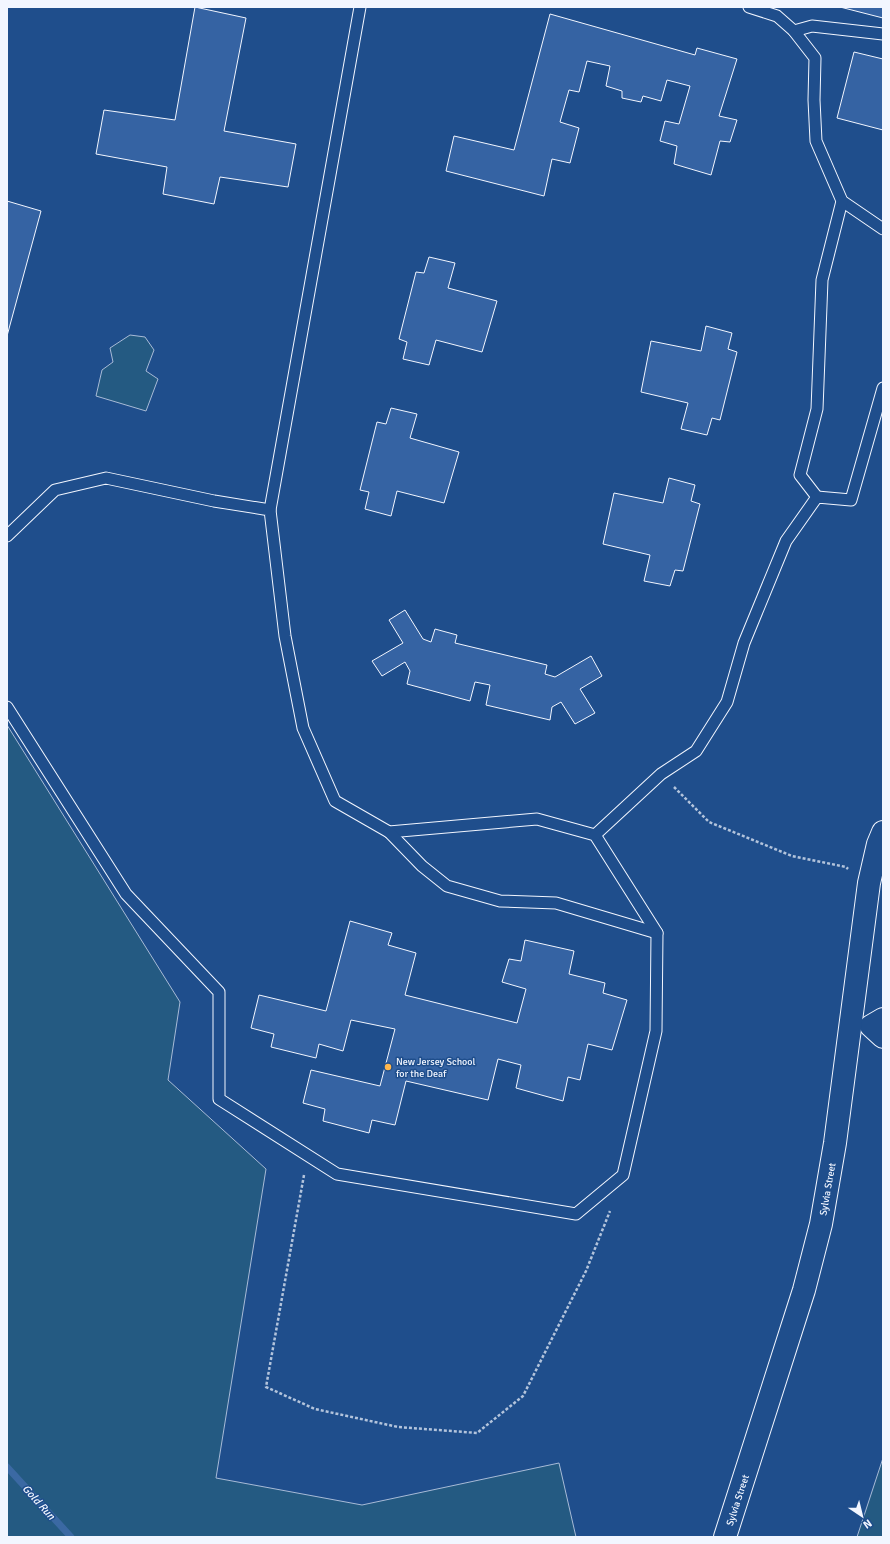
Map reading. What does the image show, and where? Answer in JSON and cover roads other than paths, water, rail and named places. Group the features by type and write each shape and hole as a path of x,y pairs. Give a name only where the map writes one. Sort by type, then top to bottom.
{"street":[{"name":"Sylvia Street","path":"725,1537 804,1290 821,1224 835,1143 872,1027 869,883 878,844 883,832"}],"lane":[{"path":"360,7 270,510 286,636 303,728 335,801 389,832 422,866 447,886 500,901 556,903 657,933"},
{"path":"749,7 778,16 794,31 815,58 814,100 816,141 842,201 883,229"},
{"path":"794,31 812,26 883,34"},
{"path":"842,201 822,280 817,409 800,475 816,497 851,500 883,388"},
{"path":"7,536 55,490 106,478 214,501 270,510"},
{"path":"595,835 661,774 696,751 727,702 744,643 786,541 816,497"},
{"path":"7,707 126,894 219,992 219,1099 337,1174 576,1214 624,1175 656,1031 657,933 595,835 537,819 389,832"}],"waterway":[{"name":"Gold Run","path":"7,1467 71,1537"}],"place":[{"name":"New Jersey School for the Deaf","path":"388,1067"}]}
